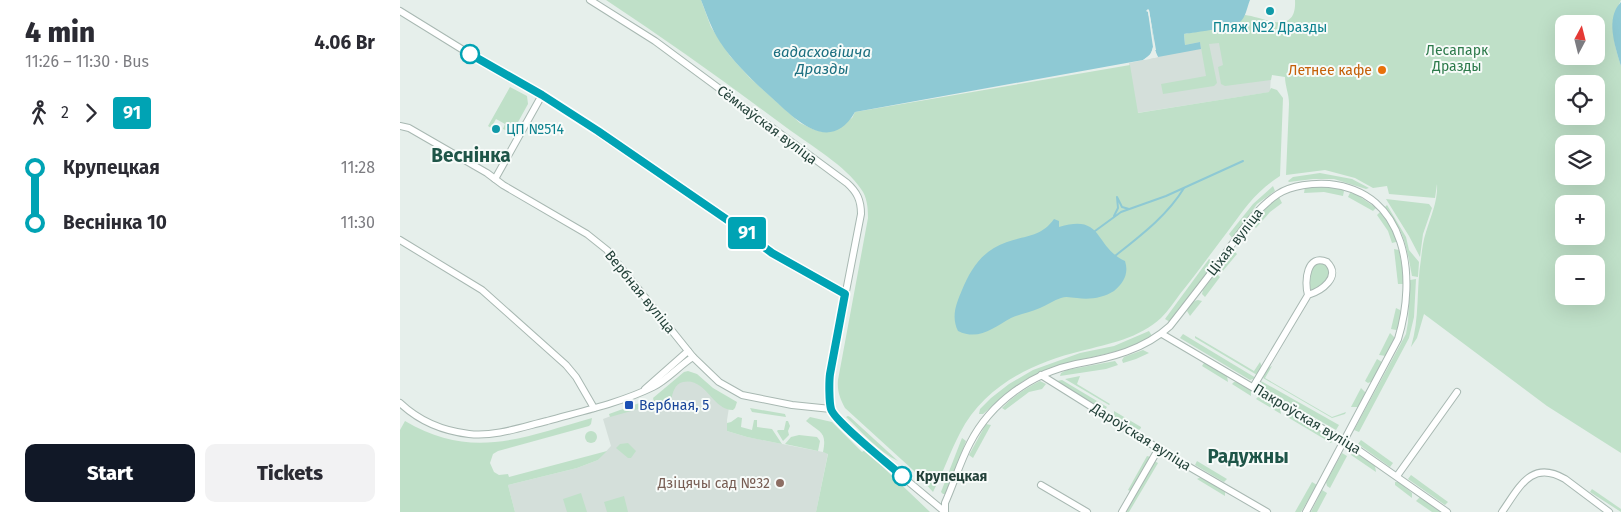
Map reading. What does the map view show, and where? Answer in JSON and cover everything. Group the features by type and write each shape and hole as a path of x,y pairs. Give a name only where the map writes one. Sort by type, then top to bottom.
{"street":[{"name":"Сёмкаўская вуліца","path":"590,0 655,41 854,189 860,200 861,214 830,374 831,409"},
{"path":"400,10 468,53 542,95 721,215 772,253 845,294"},
{"path":"495,179 542,95"},
{"name":"Вербная вуліца","path":"400,126 409,128 587,234 607,250 693,357 720,382 742,395 792,405 831,409"},
{"name":"Ціхая вуліца","path":"945,512 945,503 965,453 985,418 1012,394 1041,375 1064,367 1115,356 1162,334 1262,206 1279,193 1302,185 1322,184 1347,188 1367,197 1381,207 1395,226 1398,234 1406,268 1406,297 1402,327 1398,339 1306,512"},
{"path":"400,240 469,282 494,300 566,365 576,377 594,408"},
{"path":"1253,387 1308,294 1320,290 1329,282 1332,269 1328,262 1317,261 1308,269 1305,279 1308,294"},
{"name":"Пакроўская вуліца","path":"1162,334 1344,441 1447,512"},
{"path":"644,390 688,351"},
{"path":"400,403 414,414 435,426 448,430 478,434 511,430 628,398 663,381 693,357"},
{"name":"Дароўская вуліца","path":"1041,375 1267,512"},
{"path":"1397,476 1457,392"},
{"path":"831,409 862,441 945,512"},
{"path":"1122,512 1159,448"},
{"path":"1502,512 1525,480 1532,475 1546,472 1565,479 1609,512"},
{"path":"1041,486 1087,512"}],"shaded area":[{"path":"1245,15 1262,30 1271,75 1270,92 1137,113 1129,63 1158,57 1243,18"},
{"path":"680,380 700,380 730,401 727,431 747,437 828,453 816,512 515,512 508,485 577,468 598,460 611,446 603,419 651,401"}],"green space":[{"path":"606,0 701,0 711,27 730,56 750,78 800,123 823,132 852,118 855,112 1130,65 1138,113 1269,92 1271,88 1277,90 1283,98 1280,176 1251,200 1169,309 1153,325 1123,339 1045,362 1011,379 982,402 970,416 960,433 933,492 913,470 845,408 839,395 838,380 868,218 865,195 854,180 827,156 698,63"},
{"name":"Лесапарк Дразды","path":"1295,0 1621,0 1615,17 1614,40 1621,66 1621,453 1547,406 1424,314 1417,338 1411,347 1416,325 1423,246 1435,202 1437,184 1435,198 1389,194 1387,186 1373,188 1355,178 1325,170 1286,175 1289,104 1285,77 1272,75 1271,80 1225,86 1221,84 1218,67 1223,65 1219,43 1209,44 1217,83 1214,86 1163,94 1161,84 1206,76 1200,42 1185,45 1184,34 1236,24 1245,15 1278,22 1285,22 1291,18"},
{"path":"510,87 527,96 528,104 512,133 503,129 505,124 496,119 491,128 488,126"},
{"path":"1320,173 1352,179 1369,188 1366,189 1334,179 1288,181 1293,177"},
{"path":"1273,186 1275,191 1257,204 1233,239 1229,234 1253,204"},
{"path":"1305,187 1342,189 1344,191 1343,196 1324,192 1304,193"},
{"path":"1350,193 1356,194 1376,208 1373,211 1348,197"},
{"path":"1279,197 1282,203 1270,212 1256,228 1254,222 1268,205"},
{"path":"1386,199 1429,204 1432,208 1423,234 1420,257 1409,236"},
{"path":"1387,205 1406,237 1409,250 1419,262 1418,277 1412,276 1404,239 1397,224 1385,207"},
{"path":"1380,212 1389,223 1397,239 1396,242 1392,243 1388,231 1377,215"},
{"path":"1394,249 1399,250 1403,284 1398,284"},
{"path":"1232,251 1237,254 1222,272 1220,268"},
{"path":"1209,259 1215,263 1170,322 1165,319"},
{"path":"1319,263 1324,263 1329,273 1324,282 1313,291 1309,283 1310,275 1313,268"},
{"path":"1216,273 1220,277 1205,297 1202,294 1203,290"},
{"path":"1416,279 1414,317 1409,338 1359,432 1354,430 1406,334 1410,280"},
{"path":"1198,300 1202,301 1190,316 1187,311 1188,309 1192,303"},
{"path":"1396,308 1401,312 1399,329 1396,330 1391,329"},
{"path":"1149,331 1152,336 1126,349 1059,365 1025,380 983,414 979,414 980,409 991,398 1009,384 1033,370 1080,353 1114,346"},
{"path":"1390,333 1395,338 1386,356 1379,355"},
{"path":"1183,334 1256,378 1250,380 1180,338"},
{"path":"1195,336 1254,371 1260,362 1262,367 1257,375 1195,338"},
{"path":"1143,350 1149,353 1123,363 1124,357"},
{"path":"1377,359 1382,362 1373,381 1368,383 1365,381"},
{"path":"1115,361 1118,365 1106,369 1060,376 1061,373 1067,370"},
{"path":"1204,363 1227,376 1228,382 1202,366"},
{"path":"1272,366 1265,378 1332,417 1346,412 1345,414 1332,418 1263,378 1268,368"},
{"path":"688,371 697,374 713,388 737,402 735,408 733,410 726,409 698,384 691,382 680,383 674,389 671,400 656,405 653,398 684,372"},
{"path":"1080,376 1077,384 1110,404 1065,379"},
{"path":"1062,380 1107,407 1105,410 1057,381"},
{"path":"1040,381 1046,384 1042,389 1029,392 1005,410 1002,408 1020,393"},
{"path":"1261,381 1339,425 1336,430 1262,388"},
{"path":"1234,382 1251,390 1251,396 1232,384"},
{"path":"1361,388 1366,393 1360,407 1351,407"},
{"path":"1263,397 1280,408 1281,414 1256,399"},
{"path":"645,401 649,402 649,406 610,417 609,414"},
{"path":"750,408 785,414 786,417 752,412"},
{"path":"1114,411 1141,428 1139,430 1135,429 1114,416"},
{"path":"1289,412 1334,438 1331,443 1284,415"},
{"path":"848,416 898,461 871,441 846,417"},
{"path":"738,417 742,418 741,427 752,430 754,420 757,420 757,427 772,429 782,444 727,431 727,423"},
{"path":"810,417 832,422 862,452 865,450 930,512 816,512 828,454 823,452 824,440 822,434 806,421"},
{"path":"592,418 589,426 493,454 490,463 494,472 499,475 508,474 509,477 607,451 598,460 577,468 508,485 515,512 400,512 400,430 405,421 429,433 453,440 476,443 521,438"},
{"path":"786,421 788,421 790,426 789,435 783,441 777,431 784,430"},
{"path":"986,424 991,425 973,458 969,455"},
{"path":"589,431 593,431 597,437 593,443 589,443 585,439 585,435"},
{"path":"799,435 817,437 820,441 818,451 785,444 791,437"},
{"path":"962,438 966,441 946,494 943,494 941,492"},
{"path":"1361,440 1393,463 1390,467 1358,444"},
{"path":"628,443 636,451 631,458 628,458 616,448 620,444"},
{"path":"1354,451 1375,466 1376,472 1351,455"},
{"path":"1342,453 1347,456 1330,488 1326,482"},
{"path":"1147,456 1151,457 1132,489 1128,490"},
{"path":"1154,461 1158,463 1129,512 1126,512"},
{"path":"1197,461 1227,479 1224,482 1195,465"},
{"path":"1411,475 1448,502 1445,505 1408,479"},
{"path":"1201,477 1225,492 1225,496 1197,479"},
{"path":"1312,482 1317,485 1301,512 1295,512"},
{"path":"1395,482 1399,482 1412,493 1412,498 1395,485"},
{"path":"1592,489 1621,509 1621,512 1590,492"},
{"path":"1322,490 1327,493 1317,512 1311,512"},
{"path":"581,493 587,512 567,512 563,499"},
{"path":"624,496 628,512 607,512 604,502"},
{"path":"1420,497 1442,512 1432,512 1416,501"}],"water":[{"name":"вадасховішча Дразды","path":"701,0 1250,0 1245,15 1240,22 1222,28 1184,34 1185,45 1200,42 1201,49 1158,57 1155,50 1149,10 1153,45 1149,56 1143,60 855,112 845,125 835,131 824,132 813,129 792,116 744,72 725,50 717,37"},
{"path":"1621,2 1621,66 1614,41 1612,24 1613,16"},
{"path":"1054,219 1059,221 1059,227 1084,224 1097,233 1115,255 1125,261 1126,274 1121,285 1114,291 1101,297 1086,299 1065,297 1058,299 1011,318 979,334 966,334 958,331 955,321 956,305 966,282 979,261 999,245 1033,235 1044,229"}],"pier":[{"path":"1148,9 1156,55 1158,57 1154,58 1153,55 1150,59 1143,60 1151,54 1153,47 1148,12 1146,11"}],"waterway":[{"path":"1095,231 1121,212 1166,196 1243,161"},
{"path":"1115,256 1161,217 1184,188"},
{"path":"1114,216 1118,208 1117,197 1122,207 1129,209"}],"bus line":[{"name":"91","path":"470,54 542,95 598,131 754,238 772,253 845,294 830,374 831,409 862,441 902,476"}],"place":[{"name":"Пляж №2 Дразды","path":"1270,11"},
{"name":"Летнее кафе","path":"1382,70"},
{"name":"ЦП №514","path":"496,129"},
{"name":"Вербная, 5","path":"629,405"},
{"name":"Крупецкая","path":"902,476"},
{"name":"Дзіцячы сад №32","path":"780,483"}],"district":[{"name":"Веснінка","path":"471,155"},
{"name":"Радужны","path":"1248,456"}]}
